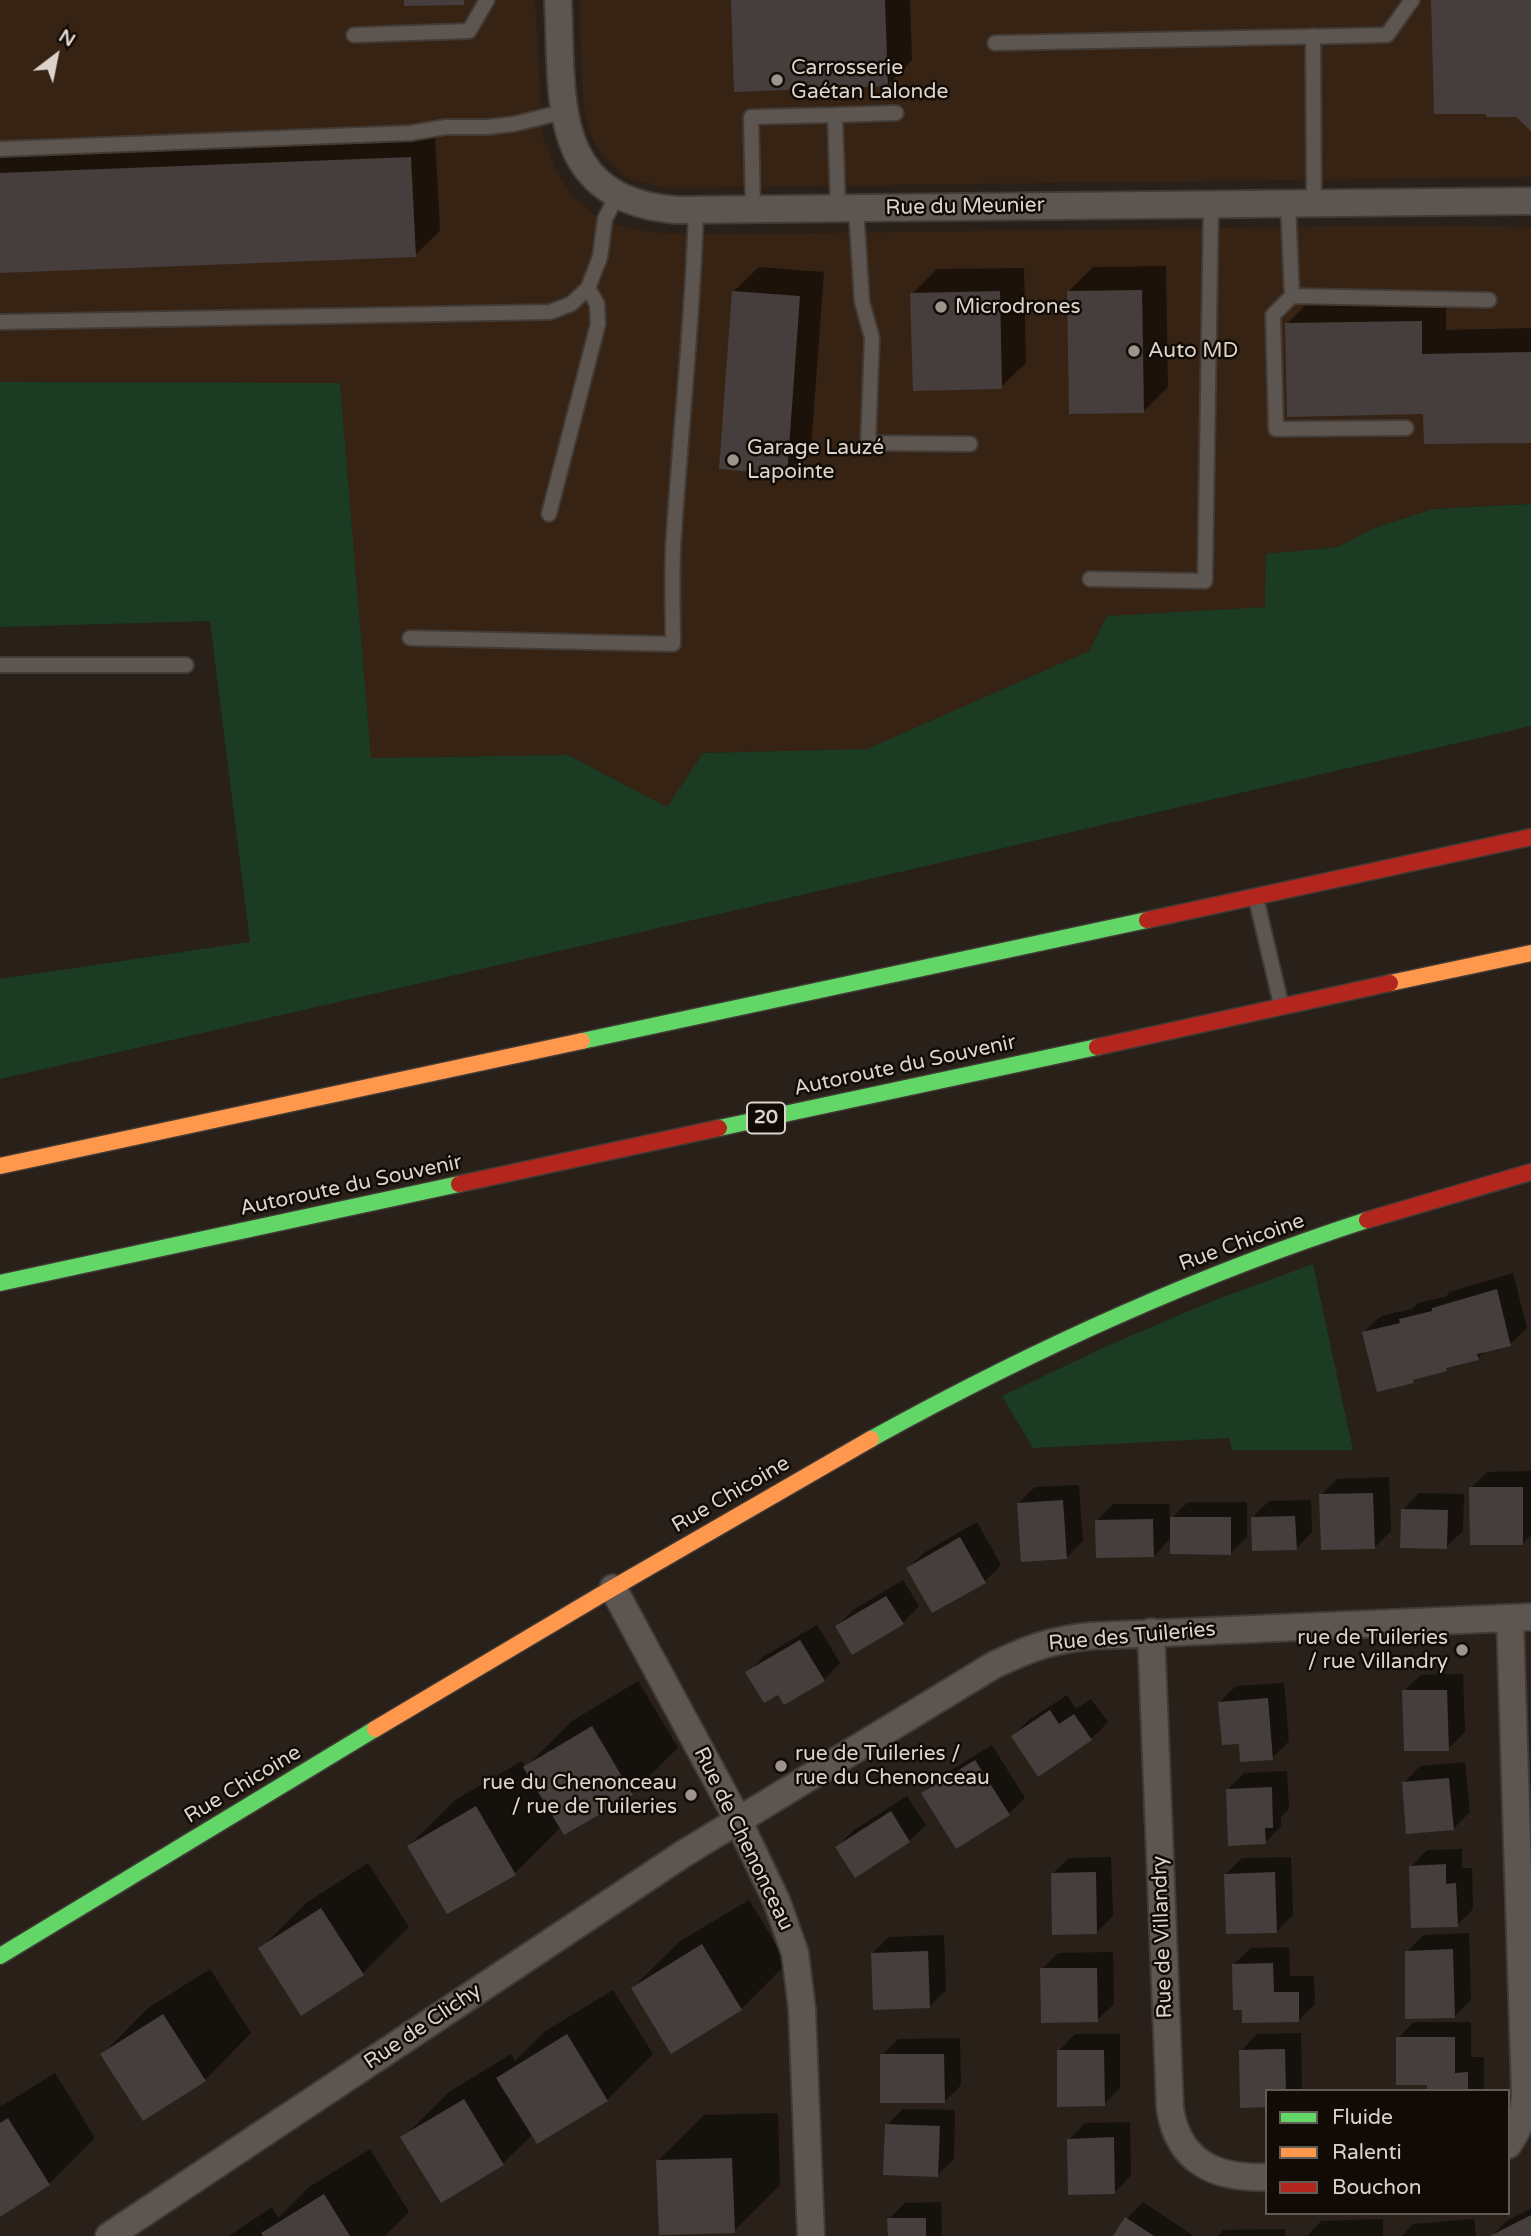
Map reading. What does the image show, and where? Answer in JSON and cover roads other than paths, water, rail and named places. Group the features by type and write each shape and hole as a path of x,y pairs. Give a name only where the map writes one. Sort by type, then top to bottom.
{"main road":[{"path":"0,1166 1531,837"},
{"name":"Autoroute du Souvenir","path":"0,1283 1531,953"},
{"name":"Rue Chicoine","path":"0,1956 613,1588 831,1461 937,1403 1118,1314 1201,1279 1377,1216 1531,1172"}],"street":[{"name":"Rue du Meunier","path":"558,0 563,112 575,151 583,166 596,179 617,195 640,205 656,208 753,209 1531,201"},
{"name":"Rue de Chenonceau","path":"613,1588 738,1820 777,1902 795,1953 802,2008 811,2236"},
{"name":"Rue des Tuileries","path":"738,1820 994,1665 1060,1639 1152,1632 1521,1617"},
{"path":"1510,2141 1519,2129 1525,2094 1521,1617"},
{"name":"Rue de Villandry","path":"1152,1632 1172,2126 1179,2139 1203,2165 1234,2176 1265,2177"},
{"name":"Rue de Clichy","path":"109,2236 579,1922 738,1820"}],"lane":[{"path":"354,35 469,31 487,0"},
{"path":"995,43 1387,35 1412,0"},
{"path":"1313,36 1292,296 1273,315 1276,429 1406,428"},
{"path":"0,149 410,133 446,127 514,124 563,112"},
{"path":"753,209 751,117 896,113"},
{"path":"835,115 862,302 872,338 868,443 970,444"},
{"path":"0,322 550,312 571,303 587,288 600,257 605,219 617,195"},
{"path":"1090,579 1205,581 1211,204"},
{"path":"410,638 673,644 674,534 693,288 696,209"},
{"path":"549,514 598,324 597,304 587,288"},
{"path":"1292,296 1489,300"},
{"path":"0,664 186,665"},
{"path":"1256,896 1282,1006"}],"place":[{"name":"Carrosserie Gaétan Lalonde","path":"777,80"},
{"name":"Microdrones","path":"941,307"},
{"name":"Auto MD","path":"1134,351"},
{"name":"Garage Lauzé Lapointe","path":"733,460"},
{"name":"rue de Tuileries / rue Villandry","path":"1462,1650"},
{"name":"rue de Tuileries / rue du Chenonceau","path":"781,1766"},
{"name":"rue du Chenonceau / rue de Tuileries","path":"691,1795"}]}
